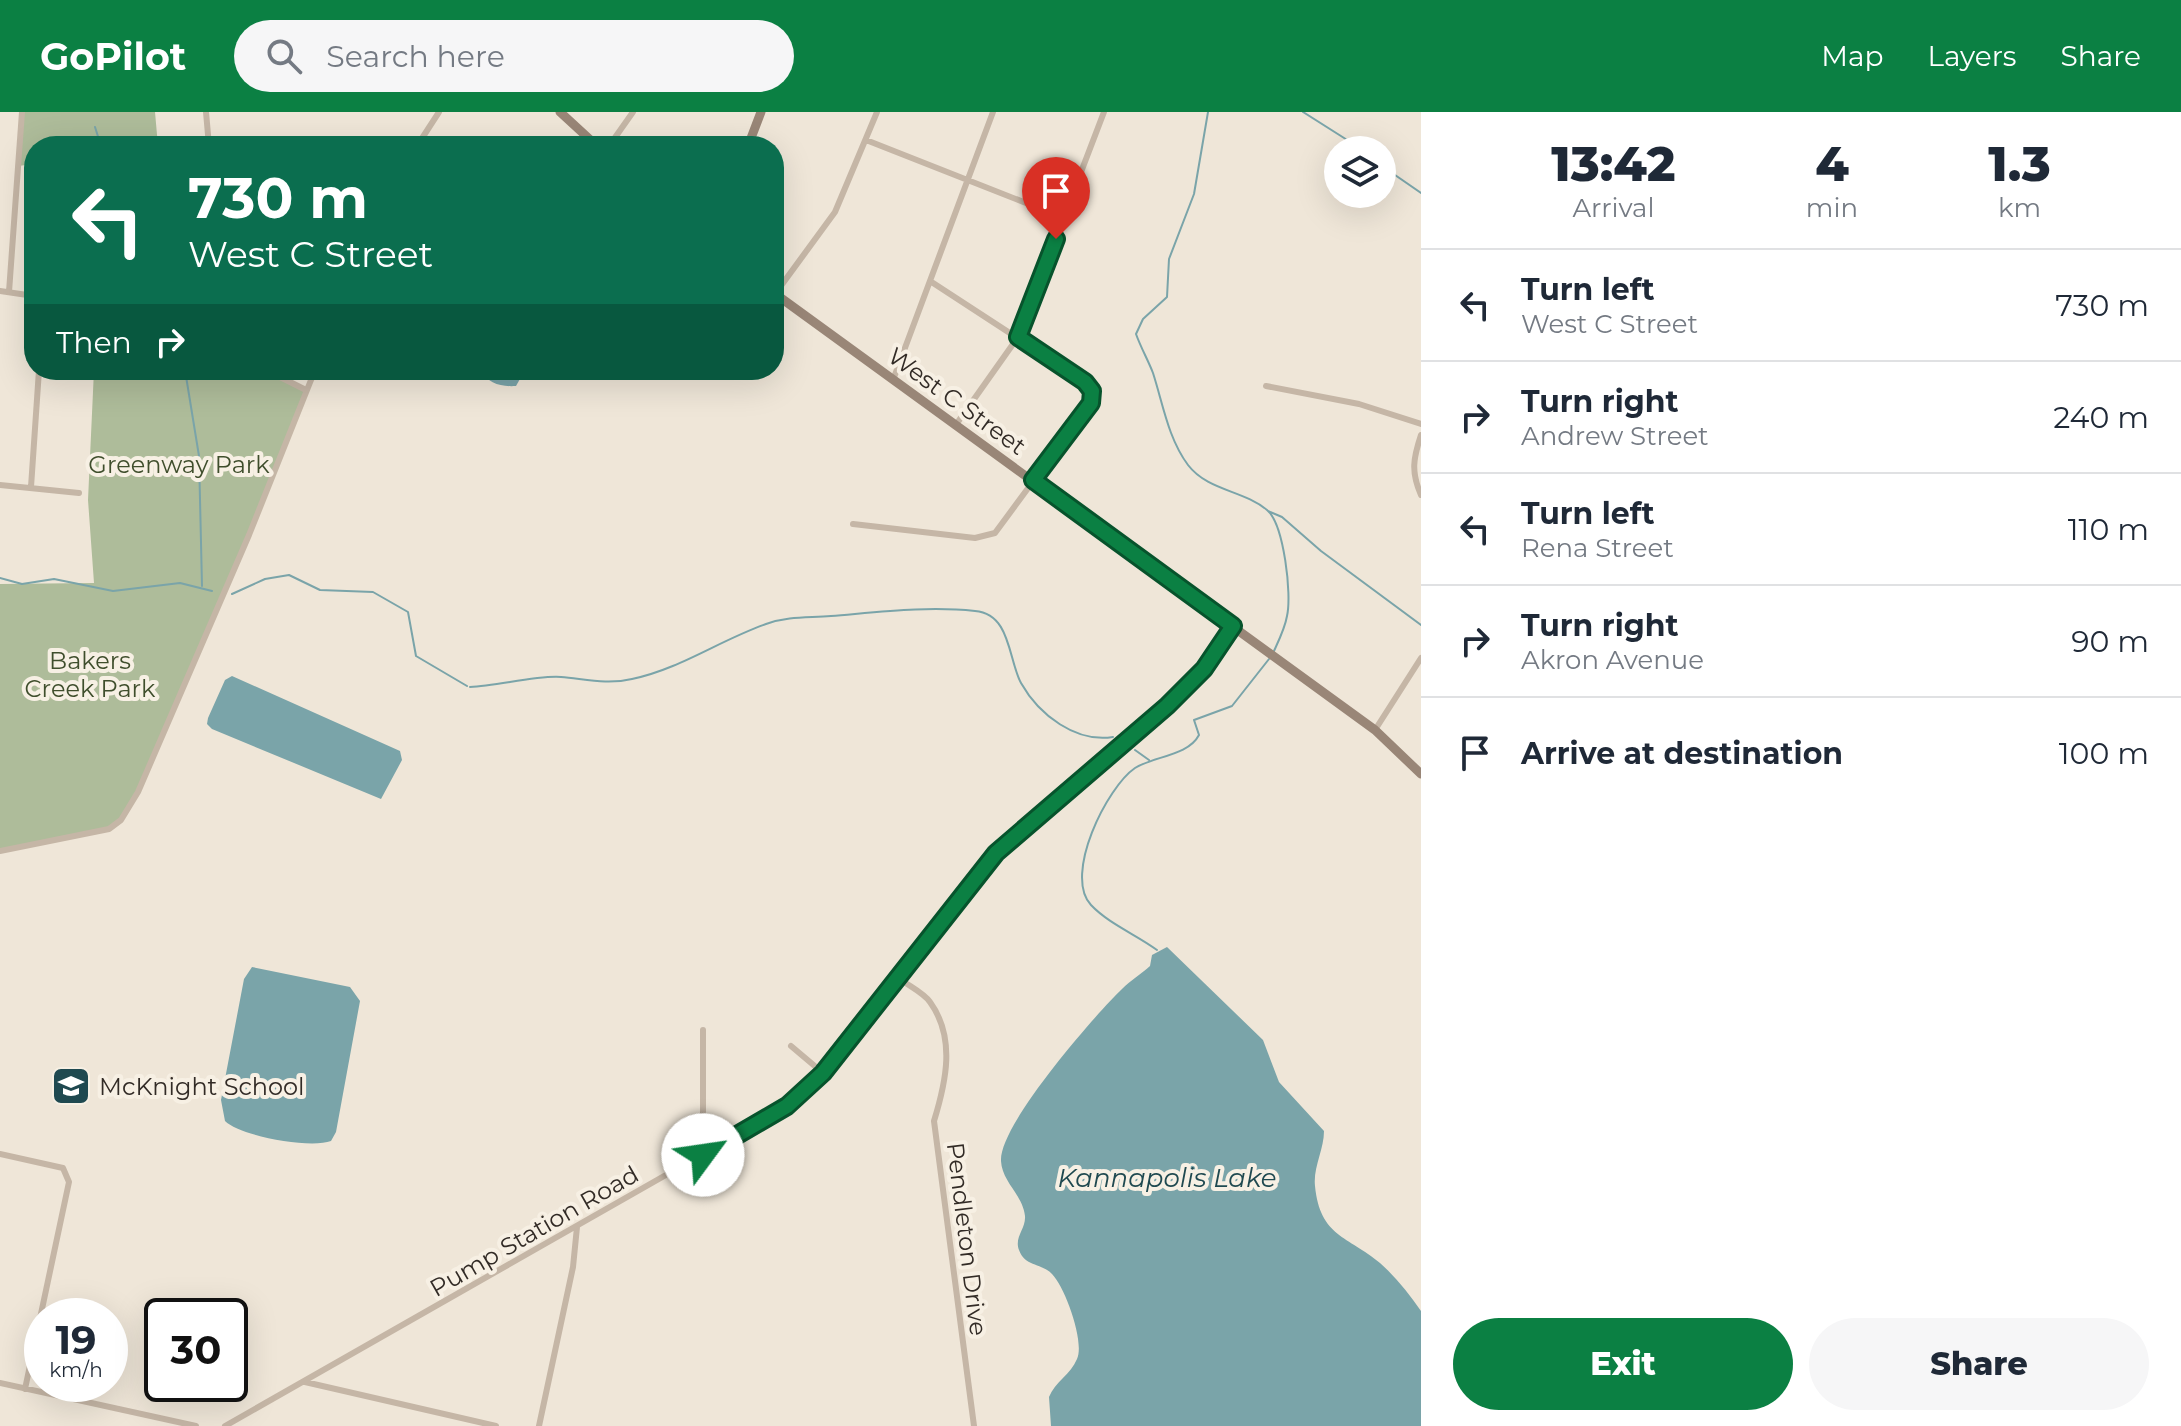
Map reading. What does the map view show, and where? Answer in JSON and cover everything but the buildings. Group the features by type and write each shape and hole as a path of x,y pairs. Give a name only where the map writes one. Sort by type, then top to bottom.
{"main road":[{"path":"560,112 586,136"},
{"path":"752,136 761,112"},
{"name":"West C Street","path":"784,300 1289,666 1375,730 1421,774"}],"street":[{"path":"9,292 22,112"},
{"path":"206,112 208,136"},
{"path":"423,136 439,112"},
{"path":"616,136 633,112"},
{"path":"784,280 835,212 877,112"},
{"path":"893,380 993,112"},
{"path":"955,426 1018,337 1104,112"},
{"path":"866,140 1064,218"},
{"path":"853,524 975,538 995,533 1091,403 1092,391 1085,382 930,281"},
{"path":"0,291 24,294"},
{"path":"31,487 38,380"},
{"path":"286,380 306,390"},
{"path":"0,851 109,829 121,820 138,792 249,535 310,380"},
{"path":"1266,386 1359,404 1421,424"},
{"path":"1421,435 1412,459 1413,477 1421,495"},
{"path":"0,485 79,493"},
{"name":"Pump Station Road","path":"225,1426 787,1106 823,1073 900,979 996,853 1167,706 1204,669 1233,626"},
{"path":"1375,730 1421,658"},
{"name":"Pendleton Drive","path":"900,979 929,1000 942,1026 947,1055 943,1092 934,1121 974,1426"},
{"path":"703,1030 703,1155"},
{"path":"791,1046 823,1073"},
{"path":"0,1154 63,1168 69,1182 44,1298"},
{"path":"539,1426 573,1267 577,1227"},
{"path":"305,1382 496,1426"},
{"path":"0,1383 24,1389"},
{"path":"85,1402 196,1426"}],"green space":[{"path":"22,112 155,112 157,136 24,136 24,165 18,166"},
{"path":"94,380 286,380 306,390 249,535 138,792 121,820 109,829 0,851 0,584 94,583 88,500"}],"water":[{"path":"490,380 519,380 516,386"},
{"path":"232,676 400,751 402,760 381,799 212,729 207,724 208,718 225,680"},
{"name":"Kannapolis Lake","path":"1167,947 1263,1040 1279,1082 1324,1131 1315,1186 1318,1203 1329,1226 1386,1268 1421,1311 1421,1426 1051,1426 1049,1397 1077,1359 1078,1340 1063,1290 1052,1274 1029,1262 1019,1250 1018,1241 1025,1216 1021,1202 1002,1169 1004,1144 1031,1098 1071,1046 1122,989 1150,966 1152,955"},
{"path":"252,967 350,987 360,1001 336,1132 331,1141 308,1143 276,1140 245,1132 225,1121 221,1100 244,979"}],"waterway":[{"path":"1208,112 1194,194 1169,259 1167,297 1143,319 1136,334 1153,373 1171,432 1188,465 1205,480 1258,503 1273,518 1282,544 1288,593 1286,620 1274,651"},
{"path":"1303,112 1341,136"},
{"path":"95,127 98,136"},
{"path":"1396,176 1421,193"},
{"path":"187,380 199,456 202,586"},
{"path":"1268,511 1282,517 1321,551 1421,625"},
{"path":"232,594 265,579 289,575 320,590 373,592 408,612 416,656 467,686"},
{"path":"0,578 22,584 54,579 113,591 180,583 212,591"},
{"path":"470,687 551,677 623,681 667,668 749,631 783,620 903,610 975,611 996,620 1007,639 1021,683 1048,716 1086,736 1113,737"},
{"path":"1157,950 1091,905 1084,891 1082,874 1092,832 1112,793 1124,778 1135,768 1179,752 1194,742 1199,735 1194,720 1232,706 1269,659"},
{"path":"1135,750 1149,760"}],"place":[{"name":"McKnight School","path":"71,1086"}],"route":[{"path":"703,1155 787,1106 823,1073 900,979 996,853 1167,706 1204,669 1233,626 1033,480 1091,403 1092,391 1085,382 1018,337 1056,239"}],"park label":[{"name":"Greenway Park","path":"179,464"},
{"name":"Bakers Creek Park","path":"90,674"}]}
